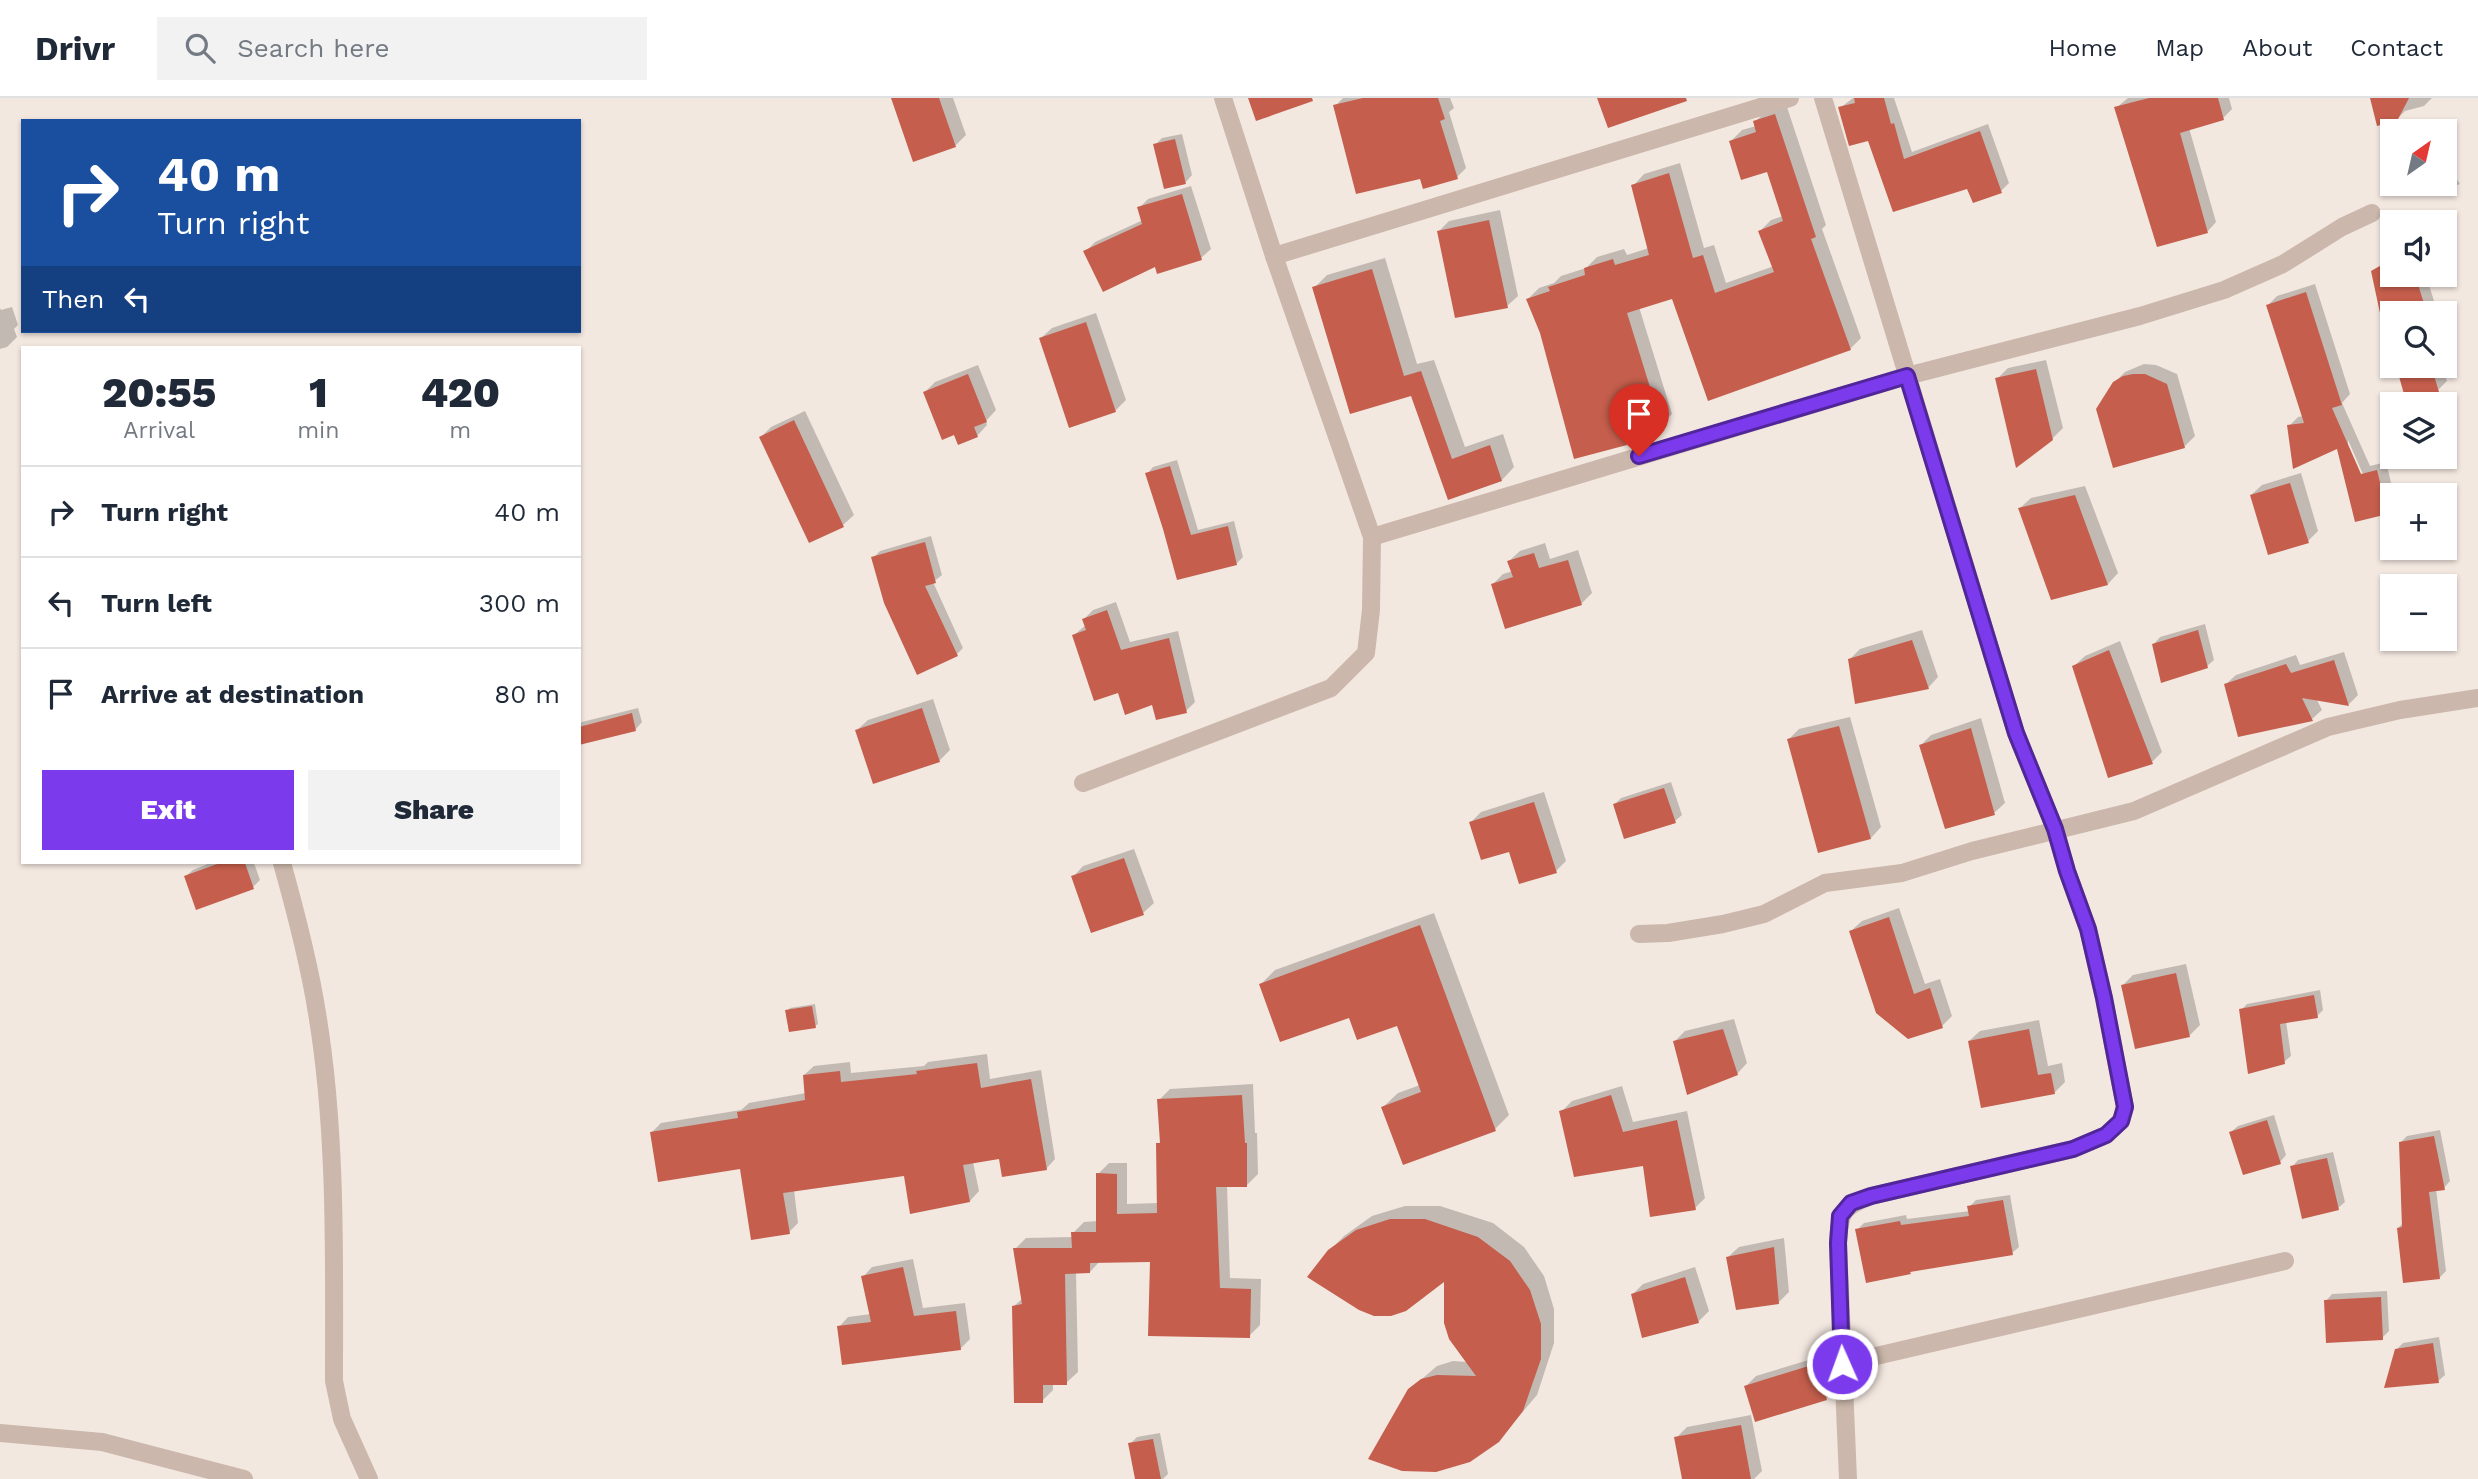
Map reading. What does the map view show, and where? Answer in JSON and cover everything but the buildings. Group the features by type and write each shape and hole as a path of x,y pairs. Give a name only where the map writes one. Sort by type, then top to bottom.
{"street":[{"path":"1083,783 1331,688 1366,653 1371,610 1372,537 1223,98"},
{"path":"1275,256 1790,98"},
{"path":"1823,98 2016,733 2055,829 2088,929 2125,1107 2121,1121 2106,1135 2073,1149 1871,1196 1851,1203 1840,1216 1838,1243 1848,1479"},
{"path":"1372,537 1907,376 2140,316 2224,290 2283,264 2342,227 2372,213"},
{"path":"1639,934 1668,933 1764,914 1825,883 1902,873 1972,851 2134,811 2328,727 2400,709 2478,698"},
{"path":"282,864 301,930 318,1015 329,1125 334,1381 342,1419 369,1479"},
{"path":"1842,1364 2285,1261"},
{"path":"0,1433 102,1442 244,1479"}],"route":[{"path":"1639,456 1907,376 2016,733 2055,829 2088,929 2104,998 2125,1107 2121,1121 2106,1135 2073,1149 1871,1196 1851,1203 1840,1216 1838,1243 1842,1364"}]}
